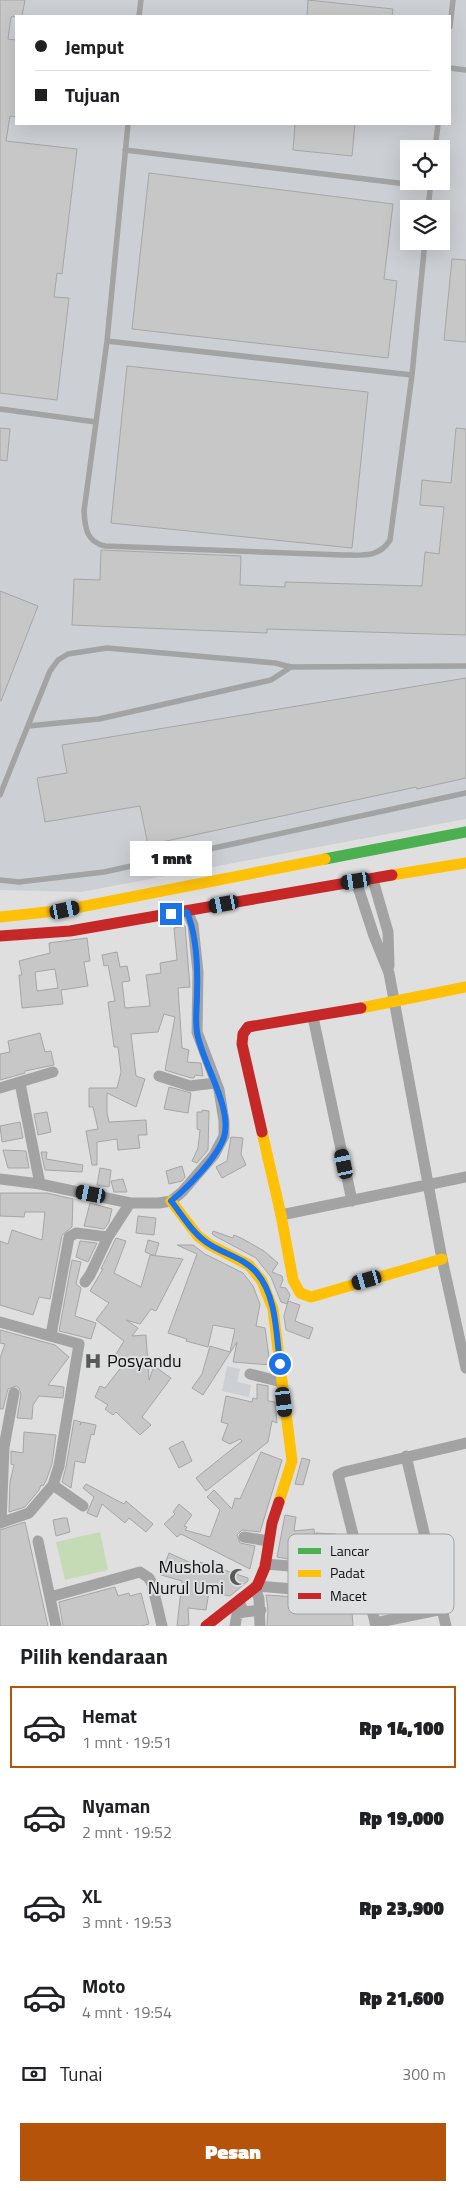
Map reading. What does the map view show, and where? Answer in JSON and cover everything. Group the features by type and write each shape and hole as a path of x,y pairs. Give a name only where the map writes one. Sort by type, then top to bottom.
{"street":[{"path":"0,936 70,930 187,912 260,885 466,832"},
{"path":"0,917 51,913 260,885 373,880 466,863"},
{"path":"373,880 388,932 389,973"},
{"path":"356,881 374,936 389,973 442,1259 466,1365"},
{"path":"0,1179 40,1184 130,1203 150,1204 171,1201 182,1192 208,1162 224,1136 222,1105 197,1032 198,972 193,926 187,912"},
{"path":"442,1259 311,1297 300,1293 293,1280 281,1215 242,1044 243,1034 248,1027 314,1017 466,988"},
{"path":"314,1017 352,1201"},
{"path":"0,1088 53,1072"},
{"path":"159,1076 190,1086 215,1083"},
{"path":"20,1083 40,1184"},
{"path":"281,1215 466,1176"},
{"path":"171,1201 198,1236 210,1245 249,1265 262,1281 273,1310 292,1465 279,1497 268,1541 265,1564 256,1586 237,1614 235,1626"},
{"path":"84,1282 90,1275 108,1237 130,1203"},
{"path":"51,1335 69,1237 76,1233 108,1237"},
{"path":"0,1322 79,1344 59,1466 53,1485 29,1513 0,1523 2,1446 14,1393"},
{"path":"250,1374 282,1382"},
{"path":"352,1534 337,1478 340,1473 466,1443"},
{"path":"406,1456 425,1534"},
{"path":"53,1485 83,1506"},
{"path":"244,1537 268,1541"},
{"path":"38,1542 56,1626"},
{"path":"265,1564 288,1566"},
{"path":"50,1597 140,1572 149,1578 152,1584 162,1626"},
{"path":"256,1586 288,1589"},
{"path":"256,1586 261,1610 260,1626"},
{"path":"206,1626 242,1607 261,1610"},
{"path":"375,1624 420,1614"}],"lane":[{"path":"139,15 141,0"},
{"path":"448,0 453,0 451,18"},
{"path":"451,68 466,70"},
{"path":"128,125 107,341 84,511 84,528 97,544 105,546 343,555 375,554 386,546 390,540 412,375 424,250"},
{"path":"436,140 438,125"},
{"path":"125,150 400,181"},
{"path":"107,341 412,375"},
{"path":"0,409 96,422"},
{"path":"0,795 50,671 58,660 75,652 107,648 275,663 292,667 466,666"},
{"path":"28,726 99,719 271,680 292,667"},
{"path":"0,880 20,882 104,872 466,793"}],"shaded area":[{"path":"0,0 466,0 466,819 81,892 0,890"},
{"path":"227,1366 240,1369 237,1382 251,1385 249,1397 222,1391"}],"green space":[{"path":"100,1532 108,1570 65,1580 56,1542"}],"building":[{"path":"0,0 25,0 22,15 11,17 8,39 15,40 15,117 10,116 6,141 77,149 62,274 57,273 54,297 69,298 57,400 0,393"},
{"path":"308,0 393,9 392,15 307,15"},
{"path":"295,125 355,125 352,156 293,150"},
{"path":"149,173 393,204 384,279 397,281 388,358 132,329"},
{"path":"452,259 466,260 466,342 444,340"},
{"path":"127,366 368,392 352,548 111,523"},
{"path":"0,428 10,429 7,461 0,460"},
{"path":"456,428 466,429 466,635 267,629 267,633 72,625 74,579 100,580 101,550 241,556 240,585 285,587 285,582 422,586 425,552 439,554 444,507 420,505 422,480 451,483"},
{"path":"0,591 38,606 1,701 0,701"},
{"path":"466,678 466,778 417,789 416,787 148,845 140,806 45,822 37,778 67,773 62,745"},
{"path":"185,926 190,987 178,988 182,1048 189,1050 187,1062 201,1063 203,1076 195,1075 194,1078 191,1078 165,1070 175,1017 164,1014 158,1032 131,1034 136,1076 145,1079 136,1107 107,1093 107,1113 109,1122 146,1120 147,1135 138,1135 140,1148 118,1150 117,1139 97,1142 97,1165 92,1165 86,1131 98,1129 93,1107 89,1107 89,1088 117,1088 121,1072 118,1047 114,1047 108,1002 115,1001 108,965 104,966 102,955 117,952 120,967 127,966 130,981 122,982 125,1008 150,1006 146,975 161,973 160,963 177,960 174,928"},
{"path":"87,938 90,961 84,962 88,986 61,990 63,1004 22,1008 19,975 22,975 19,961 50,953 49,943","holes":["55,969 58,988 37,991 35,972"]},
{"path":"40,1033 45,1052 51,1051 54,1065 25,1071 25,1073 0,1080 0,1054 10,1052 8,1041"},
{"path":"169,1087 191,1093 188,1113 164,1109"},
{"path":"202,1110 209,1111 208,1150 197,1163 192,1161 198,1148 200,1130 197,1129 197,1112 202,1112"},
{"path":"47,1112 51,1132 38,1135 34,1114"},
{"path":"20,1122 23,1138 2,1142 0,1126"},
{"path":"231,1137 243,1138 241,1154 246,1165 222,1178 216,1167 227,1161"},
{"path":"3,1150 26,1151 29,1168 8,1168"},
{"path":"41,1152 47,1152 46,1159 83,1165 82,1172 45,1170"},
{"path":"182,1166 185,1177 182,1181 169,1184 166,1171"},
{"path":"100,1168 111,1170 109,1187 97,1185"},
{"path":"123,1179 127,1192 114,1192 111,1181"},
{"path":"0,1193 47,1193 73,1199 72,1227 62,1235 50,1299 39,1297 33,1315 0,1305 0,1241 8,1244 12,1230 42,1240 45,1212 25,1212 24,1217 0,1216"},
{"path":"90,1203 112,1209 109,1222 104,1229 84,1226"},
{"path":"138,1216 156,1218 154,1235 136,1233"},
{"path":"213,1231 233,1238 234,1235 243,1239 264,1251 278,1263 272,1272 282,1276 283,1280 280,1287 286,1288 290,1295 287,1304 281,1302 271,1277 256,1258 215,1236 212,1234"},
{"path":"116,1238 126,1241 114,1273 141,1287 150,1255 183,1259 156,1311 151,1309 140,1324 126,1320 138,1328 132,1336 146,1335 149,1380 154,1366 171,1378 142,1417 151,1425 140,1435 116,1412 113,1415 105,1409 108,1405 95,1397 100,1386 105,1388 123,1365 113,1359 124,1341 96,1320 109,1303 90,1291 103,1269 101,1269"},
{"path":"148,1240 159,1243 155,1256 145,1252"},
{"path":"80,1241 97,1243 88,1262 76,1257"},
{"path":"177,1245 193,1245 205,1254 243,1273 253,1286 260,1304 256,1326 265,1328 270,1365 233,1362 237,1342 203,1395 192,1388 202,1374 210,1346 230,1352 235,1329 213,1325 208,1347 186,1341 187,1339 168,1333 197,1254"},
{"path":"72,1260 81,1262 76,1284 81,1288 75,1316 96,1323 91,1339 59,1331"},
{"path":"288,1301 300,1305 295,1321 313,1328 309,1339 286,1330 284,1316"},
{"path":"0,1330 55,1345 69,1357 48,1385 64,1387 63,1398 39,1396 33,1405 32,1419 17,1418 21,1394 16,1386 8,1389 3,1409 0,1409 0,1358 5,1344 0,1343"},
{"path":"257,1384 268,1386 268,1401 275,1402 277,1423 272,1421 268,1442 206,1491 196,1478 242,1441 240,1439 230,1444 222,1440 228,1424 221,1422 226,1396 252,1402 253,1398 257,1399"},
{"path":"74,1420 81,1422 80,1425 82,1422 96,1425 94,1435 91,1434 85,1463 75,1461 71,1488 62,1482"},
{"path":"24,1432 56,1435 52,1464 43,1486 41,1485 25,1507 9,1512 10,1482 14,1465 11,1464 11,1451 23,1453"},
{"path":"183,1441 192,1461 179,1468 169,1448"},
{"path":"261,1452 282,1460 260,1532 242,1530 237,1535 240,1543 255,1546 250,1569 181,1534 177,1537 164,1524 175,1514 173,1512 179,1504 192,1515 184,1526 187,1527 185,1530 210,1537 220,1510 207,1497 214,1490 232,1509 235,1498 240,1499"},
{"path":"302,1458 310,1460 303,1485 295,1484"},
{"path":"86,1484 124,1504 126,1501 153,1524 146,1532 129,1518 125,1523 102,1504 97,1517 87,1513 94,1497 83,1488"},
{"path":"285,1515 296,1517 294,1531 314,1529 315,1534 288,1534 288,1559 277,1557"},
{"path":"67,1518 70,1532 56,1536 53,1520"},
{"path":"25,1522 48,1626 0,1626 0,1530"},
{"path":"169,1553 209,1571 200,1562 248,1578 248,1581 230,1596 209,1592 206,1610 188,1608 189,1625 177,1626 182,1581 161,1575"},
{"path":"115,1587 118,1596 129,1593 130,1596 141,1593 149,1624 141,1626 63,1626 59,1602"},
{"path":"266,1595 288,1596 288,1614 352,1614 353,1626 267,1626 268,1610"}],"traffic: fast":[{"path":"325,859 466,832"}],"traffic: slow":[{"path":"0,917 65,910 325,859"},
{"path":"392,875 466,863"},
{"path":"361,1008 466,987"},
{"path":"262,1132 281,1215 293,1280 300,1293 311,1297 442,1259"},
{"path":"171,1201 198,1236 210,1245 249,1265 262,1281 273,1309 292,1461 279,1502"}],"traffic: jam":[{"path":"0,936 70,931 392,875"},
{"path":"262,1132 242,1044 243,1034 248,1027 361,1008"},
{"path":"206,1626 257,1586 265,1567 272,1523 279,1502"}],"place":[{"name":"Posyandu","path":"93,1361"},
{"name":"Mushola Nurul Umi","path":"238,1577"}],"route":[{"path":"171,914 187,912 193,926 198,972 197,1032 219,1090 224,1121 224,1136 214,1155 182,1192 171,1201 198,1236 210,1245 249,1265 256,1272 262,1281 273,1310 280,1364"}]}
